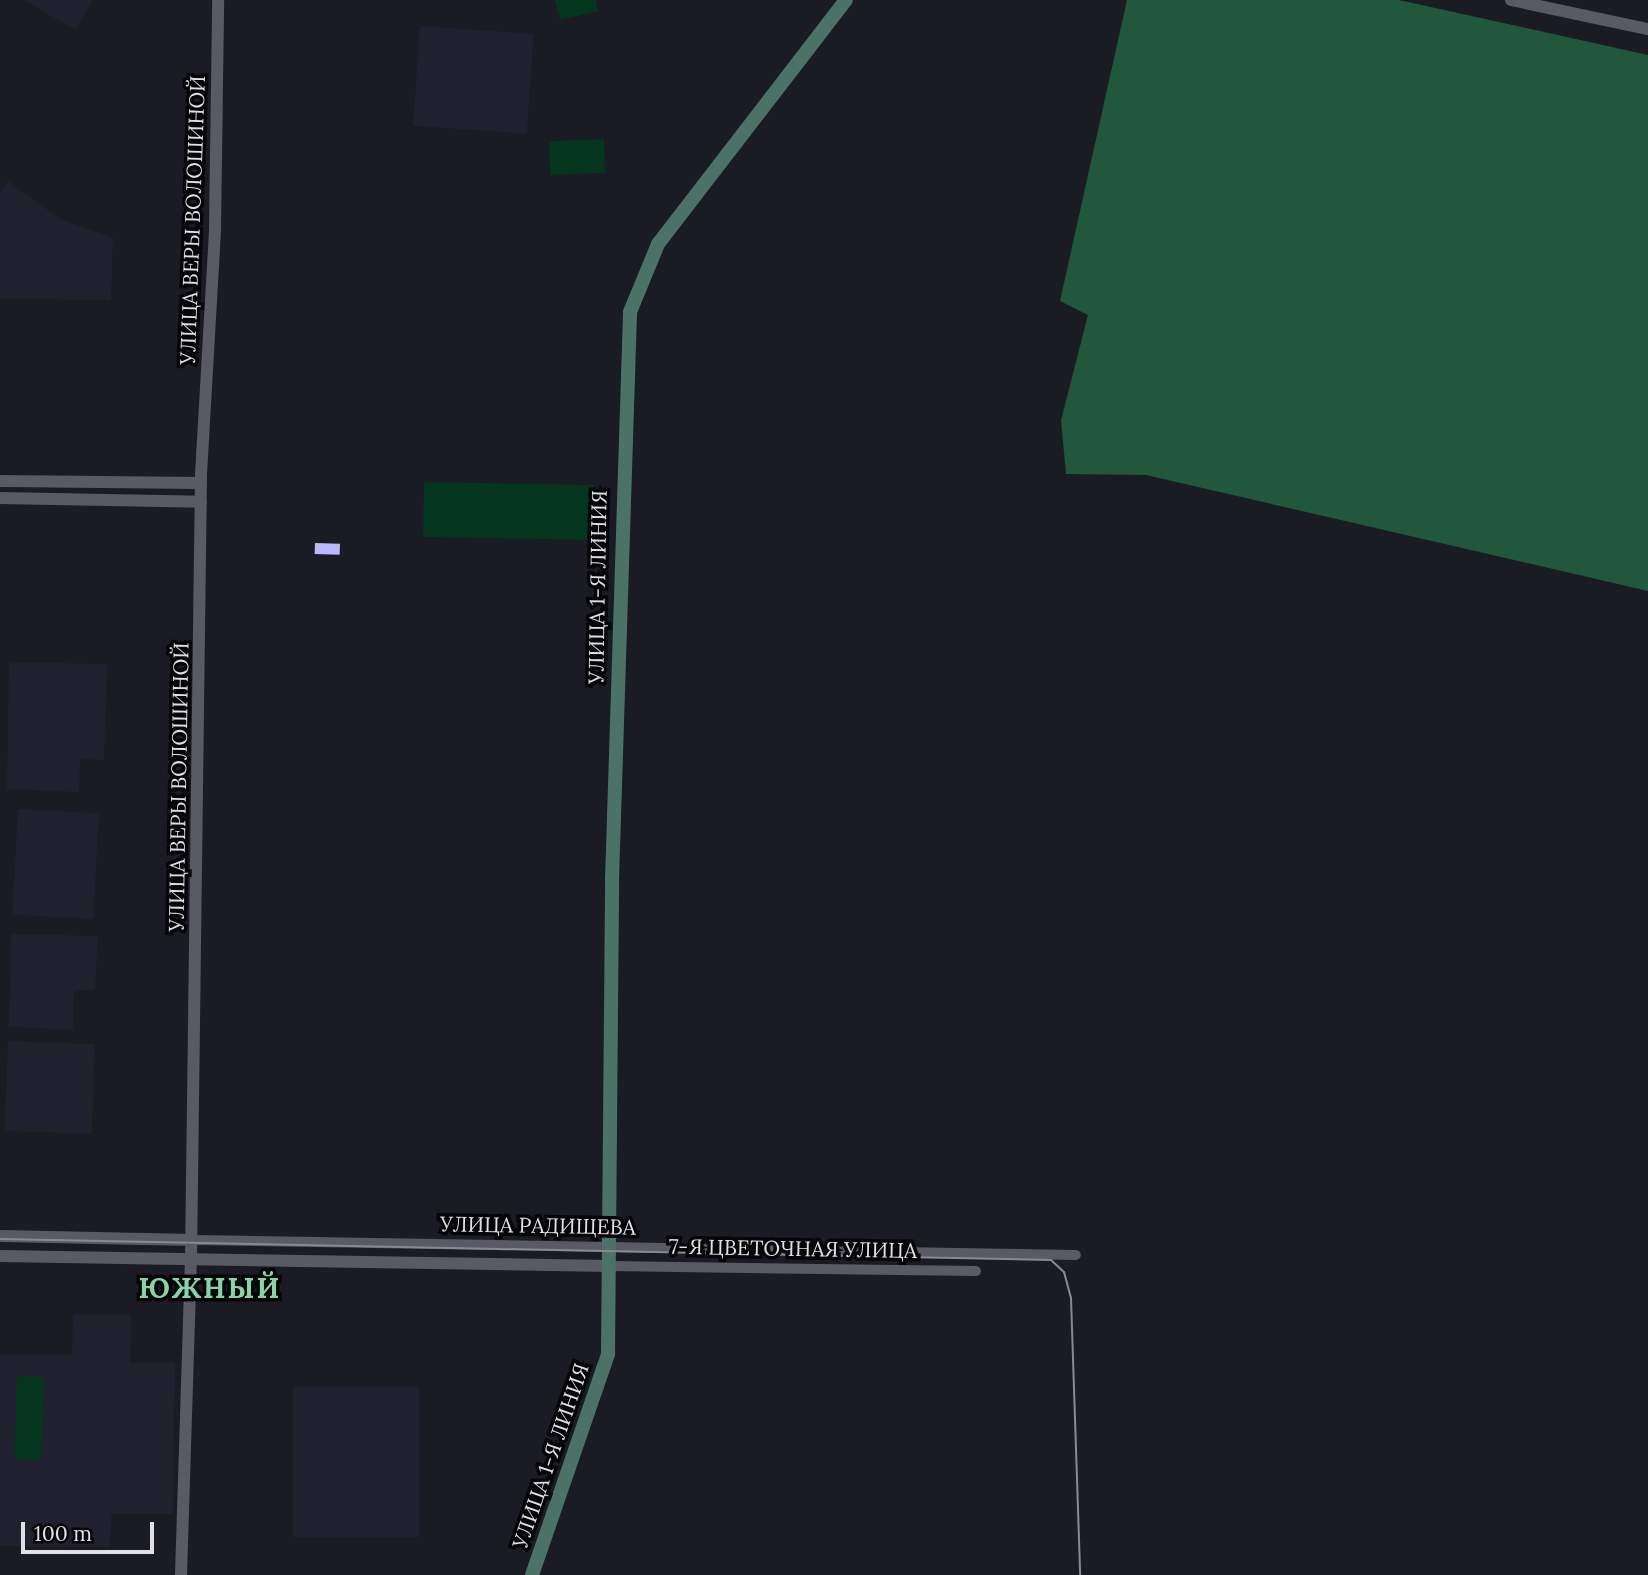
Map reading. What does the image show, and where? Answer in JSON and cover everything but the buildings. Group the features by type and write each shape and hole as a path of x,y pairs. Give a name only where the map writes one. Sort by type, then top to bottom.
{"main road":[{"name":"УЛИЦА 1-Я ЛИНИЯ","path":"532,1575 608,1354 607,1246 620,546 630,312 658,244 846,0"}],"street":[{"name":"УЛИЦА ВЕРЫ ВОЛОШИНОЙ","path":"181,1575 192,1240 201,483 215,228 218,0"},
{"path":"1511,0 1648,29"},
{"path":"0,481 201,483"},
{"path":"66,500 67,482"},
{"path":"0,498 201,502"},
{"name":"УЛИЦА РАДИЩЕВА","path":"0,1236 1076,1255"},
{"name":"УЛИЦА РАДИЩЕВА","path":"0,1256 609,1266"},
{"name":"7-Я ЦВЕТОЧНАЯ УЛИЦА","path":"609,1266 976,1271"}],"shaded area":[{"path":"24,0 93,0 75,30"},
{"path":"420,26 534,34 527,134 413,126"},
{"path":"8,181 60,219 113,238 111,300 0,299 0,192"},
{"path":"9,662 107,664 104,760 80,759 79,792 7,789"},
{"path":"18,809 99,813 93,919 12,915"},
{"path":"11,934 98,936 95,990 74,990 73,1030 9,1027"},
{"path":"8,1041 95,1044 92,1134 5,1131"},
{"path":"73,1315 131,1315 130,1363 175,1363 173,1514 111,1514 110,1547 0,1546 0,1354 72,1355"},
{"path":"293,1387 419,1387 419,1537 293,1537"}],"green space":[{"path":"555,0 596,0 598,11 560,20"},
{"path":"1127,0 1399,0 1648,55 1648,591 1146,475 1066,474 1061,420 1088,315 1060,301"},
{"path":"604,139 605,173 550,175 549,141"},
{"path":"424,482 595,485 594,540 423,537"},
{"path":"17,1376 44,1377 41,1460 14,1459"}],"tram line":[{"path":"0,1239 1051,1260 1064,1272 1071,1298 1080,1575"}],"district":[{"name":"ЮЖНЫЙ","path":"210,1288"}]}
